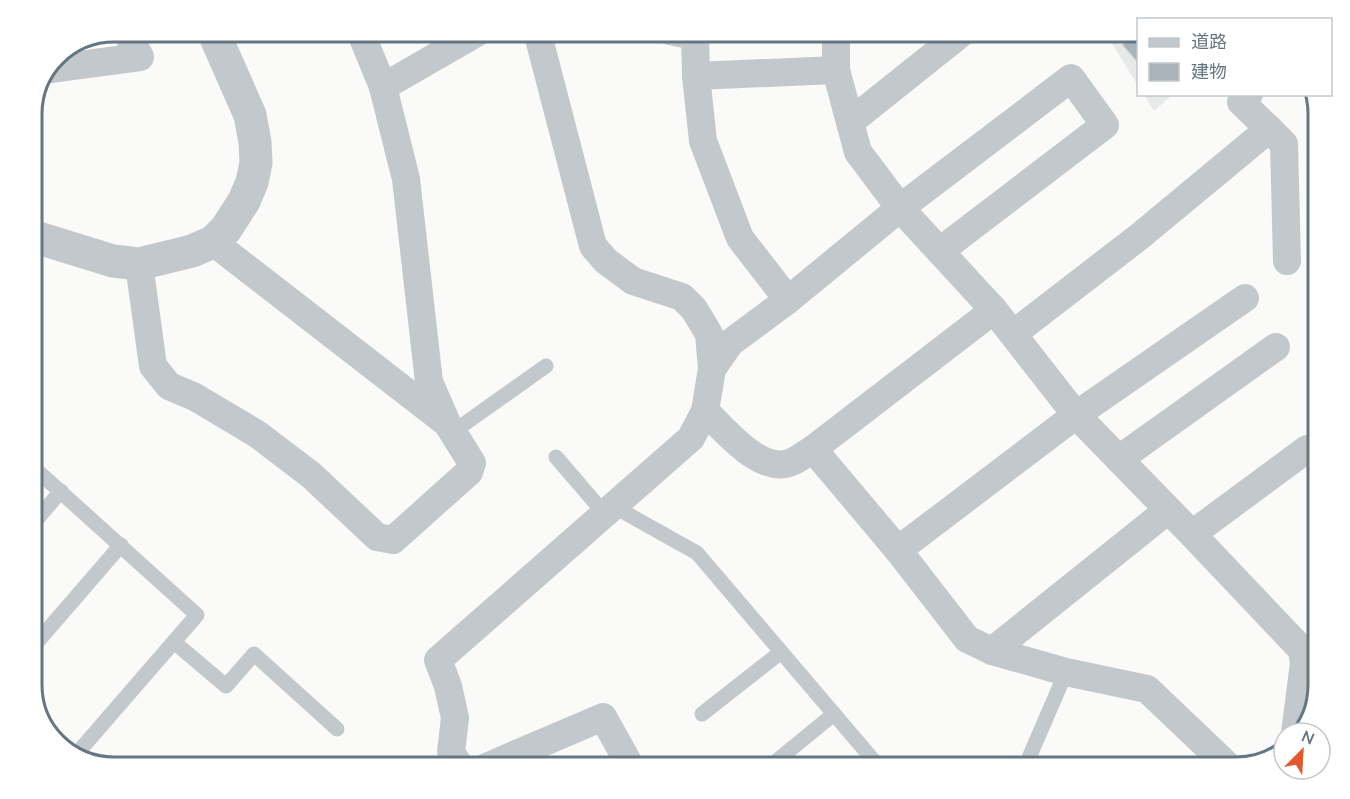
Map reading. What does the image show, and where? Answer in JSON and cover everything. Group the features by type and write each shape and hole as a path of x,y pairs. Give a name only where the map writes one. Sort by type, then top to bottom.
{"street":[{"path":"59,68 140,57 132,42"},
{"path":"42,239 113,261 140,264 192,251 213,242 226,229 244,201 252,182 256,163 250,115 217,42"},
{"path":"140,264 153,366 169,386 195,397 257,434 311,475 377,537 393,540 469,472 472,463 450,428 429,382 406,178 383,87 364,42"},
{"path":"383,87 462,42"},
{"path":"452,757 456,718 448,686 438,660 691,438 705,411 712,369 709,334 694,309 682,297 633,281 606,261 593,246 540,42"},
{"path":"688,42 696,76 703,141 740,238 788,300"},
{"path":"836,42 836,70 858,152 900,208 993,310 1076,415 1302,650 1304,663 1297,721"},
{"path":"850,123 951,42"},
{"path":"696,76 836,70"},
{"path":"712,369 730,343 788,300 900,208 1071,78 1105,125 940,251"},
{"path":"1247,96 1241,102 1284,144 1287,261"},
{"path":"1013,334 1140,236 1269,129"},
{"path":"213,242 450,428"},
{"path":"898,550 1076,415 1245,298"},
{"path":"705,411 753,457 768,463 788,464 813,449 993,310"},
{"path":"1119,459 1276,346"},
{"path":"813,449 898,550 967,639 993,651 1066,672 1147,689 1218,757"},
{"path":"1192,534 1307,449"},
{"path":"993,651 1168,510"},
{"path":"511,757 603,717 625,757"}],"lane":[{"path":"450,428 546,366"},
{"path":"556,457 609,510 697,554 871,757"},
{"path":"42,475 197,615 81,749"},
{"path":"42,513 61,491"},
{"path":"42,636 121,545"},
{"path":"174,642 226,686 254,654 337,729"},
{"path":"702,714 781,652"},
{"path":"1030,757 1066,672"},
{"path":"782,757 834,714"}],"shaded area":[{"path":"1111,42 1137,42 1137,84"},
{"path":"1145,96 1171,96 1154,111"}],"building":[{"path":"1125,42 1137,42 1137,62 1122,45"}]}
